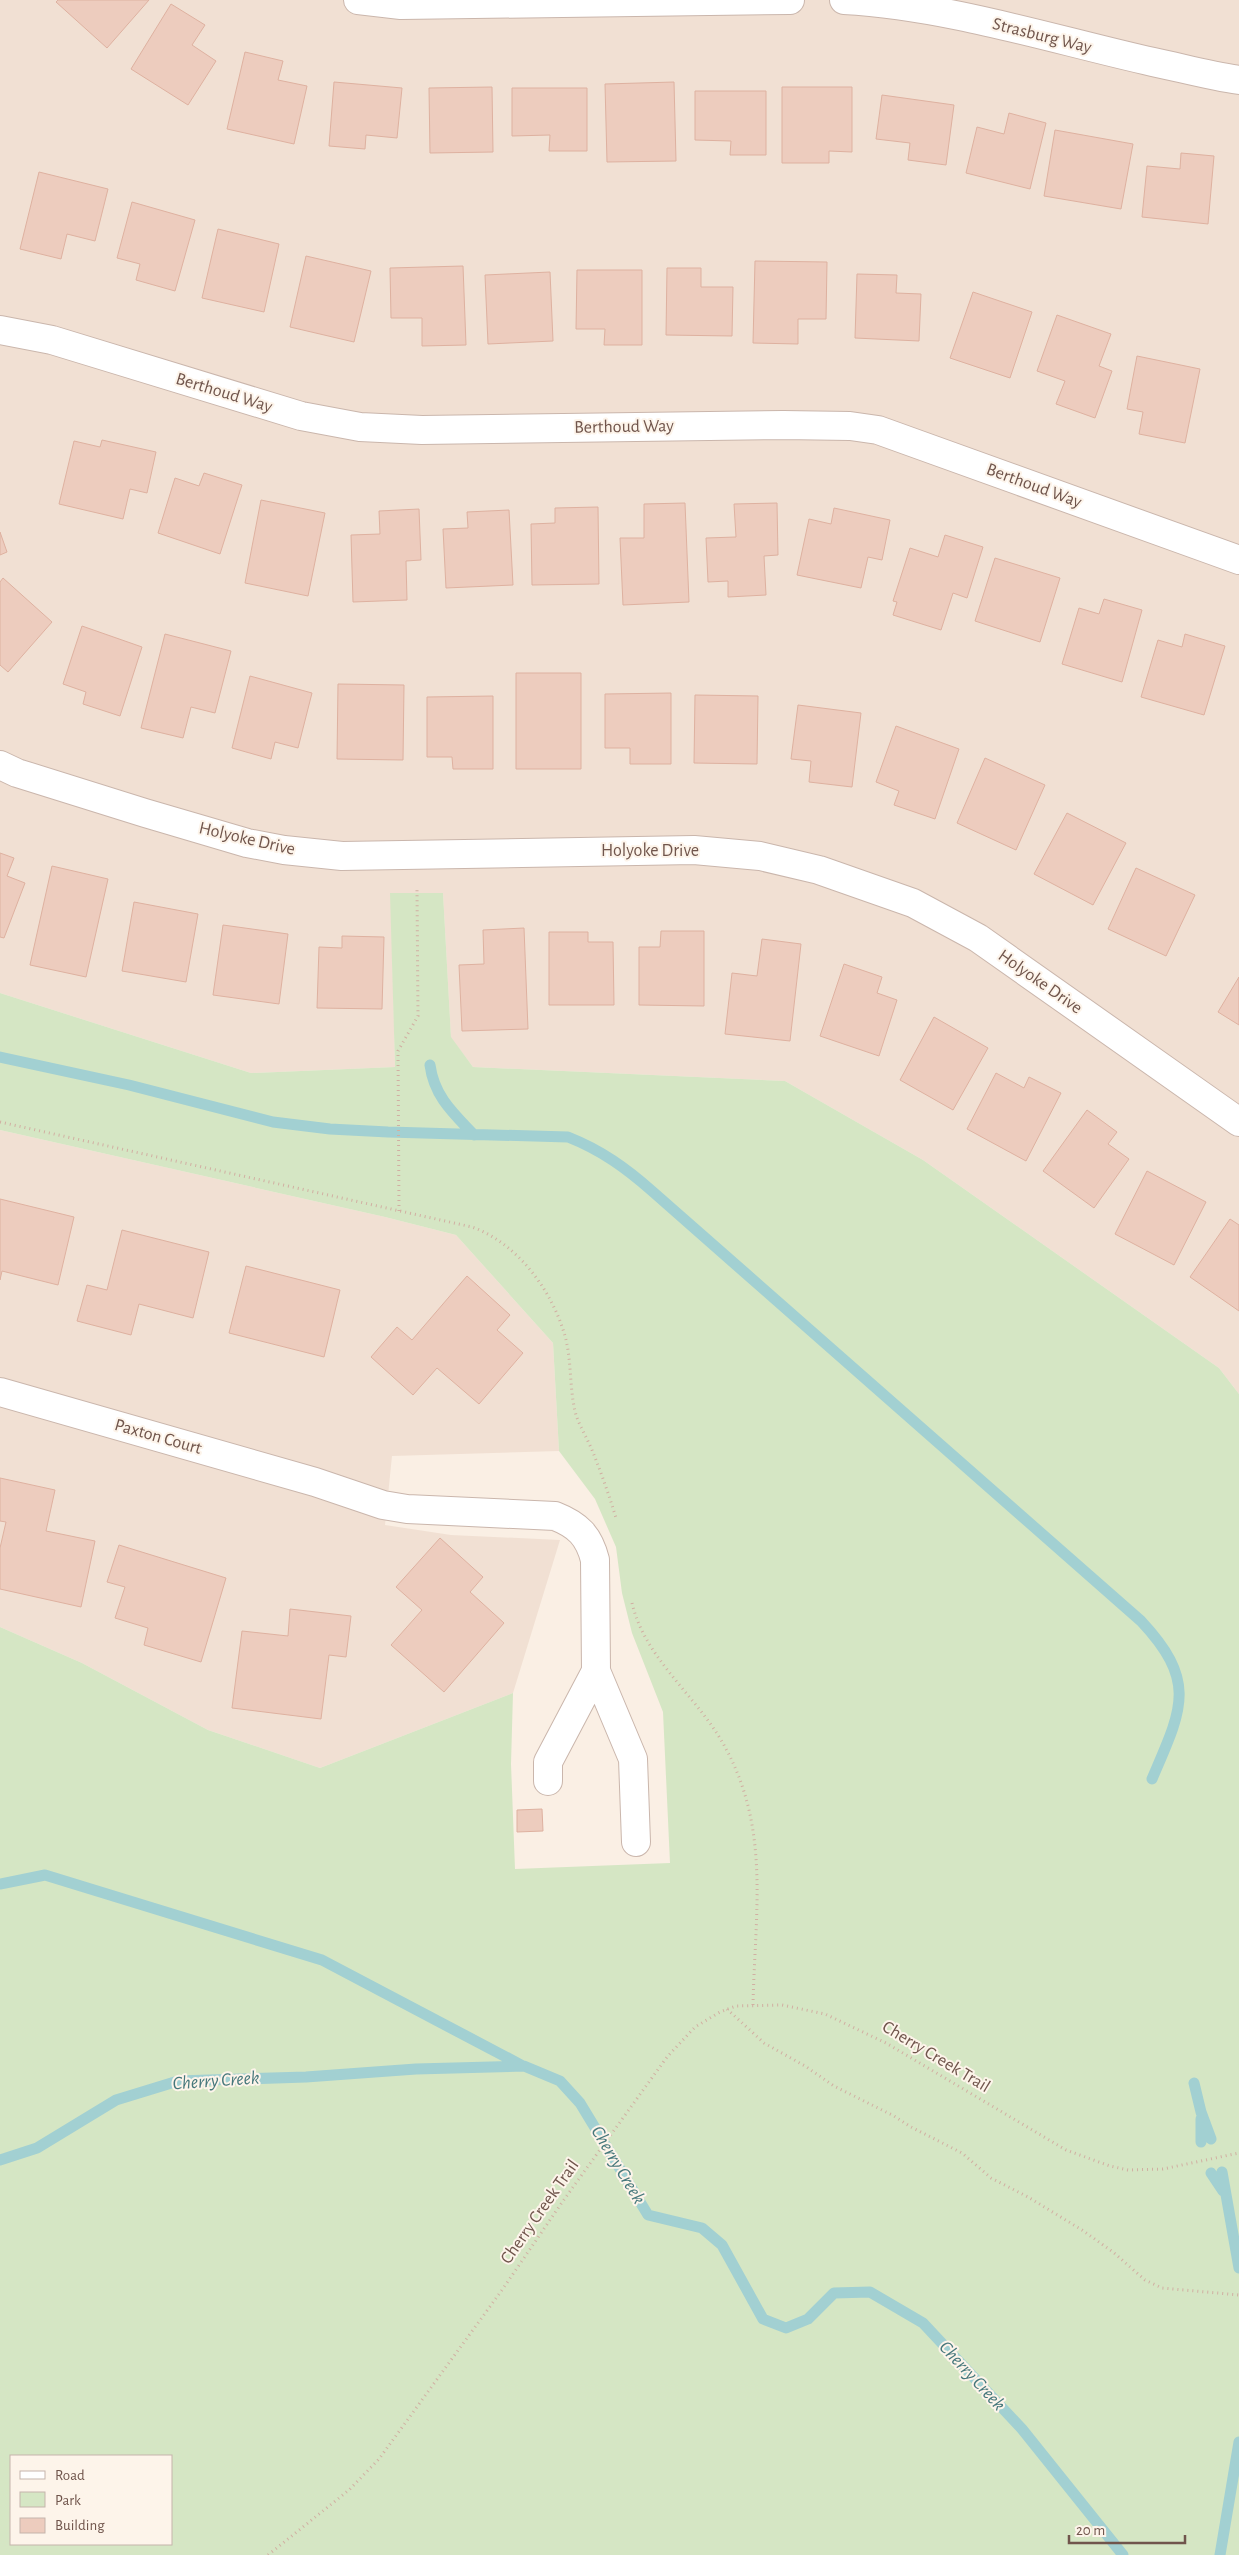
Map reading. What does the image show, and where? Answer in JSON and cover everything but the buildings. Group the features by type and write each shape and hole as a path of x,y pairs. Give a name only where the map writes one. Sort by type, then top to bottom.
{"street":[{"path":"358,0 401,5 790,0"},
{"name":"Strasburg Way","path":"844,0 914,7 960,16 1114,53 1239,80"},
{"name":"Berthoud Way","path":"0,330 52,340 301,416 360,427 422,430 783,425 850,426 878,430 1239,560"},
{"name":"Holyoke Drive","path":"0,765 17,773 144,813 247,843 284,850 342,856 694,850 760,856 819,870 912,904 978,938 1239,1122"},
{"name":"Paxton Court","path":"0,1392 315,1482 383,1505 407,1509 555,1516 571,1522 583,1532 591,1545 595,1560 596,1671"},
{"path":"548,1781 548,1762 596,1671"},
{"path":"596,1671 633,1759 636,1842"}],"path":[{"path":"399,1211 398,1052 418,1016 417,889"},
{"path":"0,1122 472,1227 491,1233 522,1259 548,1297 565,1336 576,1416 606,1485 618,1524"},
{"path":"631,1598 643,1637 699,1706 730,1757 749,1806 757,1863 753,2004"},
{"name":"Cherry Creek Trail","path":"268,2555 349,2490 378,2459 502,2290 563,2201 667,2057 695,2027 707,2018 726,2009 753,2004 782,2005 825,2014 864,2031 1066,2150 1110,2166 1128,2170 1163,2169 1239,2153"},
{"path":"726,2009 764,2043 805,2066 834,2086 962,2153 991,2178 1028,2197 1082,2230 1113,2252 1145,2280 1162,2288 1239,2295"}],"shaded area":[{"path":"0,0 1239,0 1239,1394 1219,1368 923,1160 785,1081 473,1067 451,1038 443,893 391,893 395,1067 251,1073 0,993"},
{"path":"0,1130 385,1217 456,1235 553,1343 559,1451 392,1456 385,1525 451,1535 560,1540 513,1693 320,1768 208,1730 82,1663 0,1627"}],"green space":[{"path":"390,893 443,893 451,1037 473,1067 785,1081 923,1160 1219,1368 1239,1394 1239,2555 0,2555 0,1627 82,1663 208,1730 320,1768 513,1693 511,1764 515,1869 670,1863 663,1712 632,1633 622,1593 616,1547 595,1499 559,1451 553,1343 456,1235 385,1217 0,1130 0,993 251,1073 395,1067"}],"waterway":[{"path":"0,1057 129,1085 273,1122 330,1129 388,1132 568,1137 613,1160 652,1191 1141,1621 1159,1642 1171,1662 1177,1679 1179,1697 1177,1714 1171,1733 1152,1779"},
{"path":"430,1065 432,1076 440,1095 474,1135"},
{"path":"0,1884 45,1875 322,1960 523,2066"},
{"name":"Cherry Creek","path":"0,2160 37,2148 116,2100 178,2081 306,2077 416,2069 524,2066 560,2081 580,2103 648,2215 702,2228 722,2245 763,2319 786,2328 808,2319 834,2293 870,2292 923,2323 1022,2429 1123,2555"},
{"path":"1194,2083 1201,2112 1211,2139"},
{"path":"1201,2119 1201,2142"},
{"path":"1222,2172 1239,2268"},
{"path":"1211,2173 1223,2191"},
{"path":"1220,2555 1239,2442"}]}
